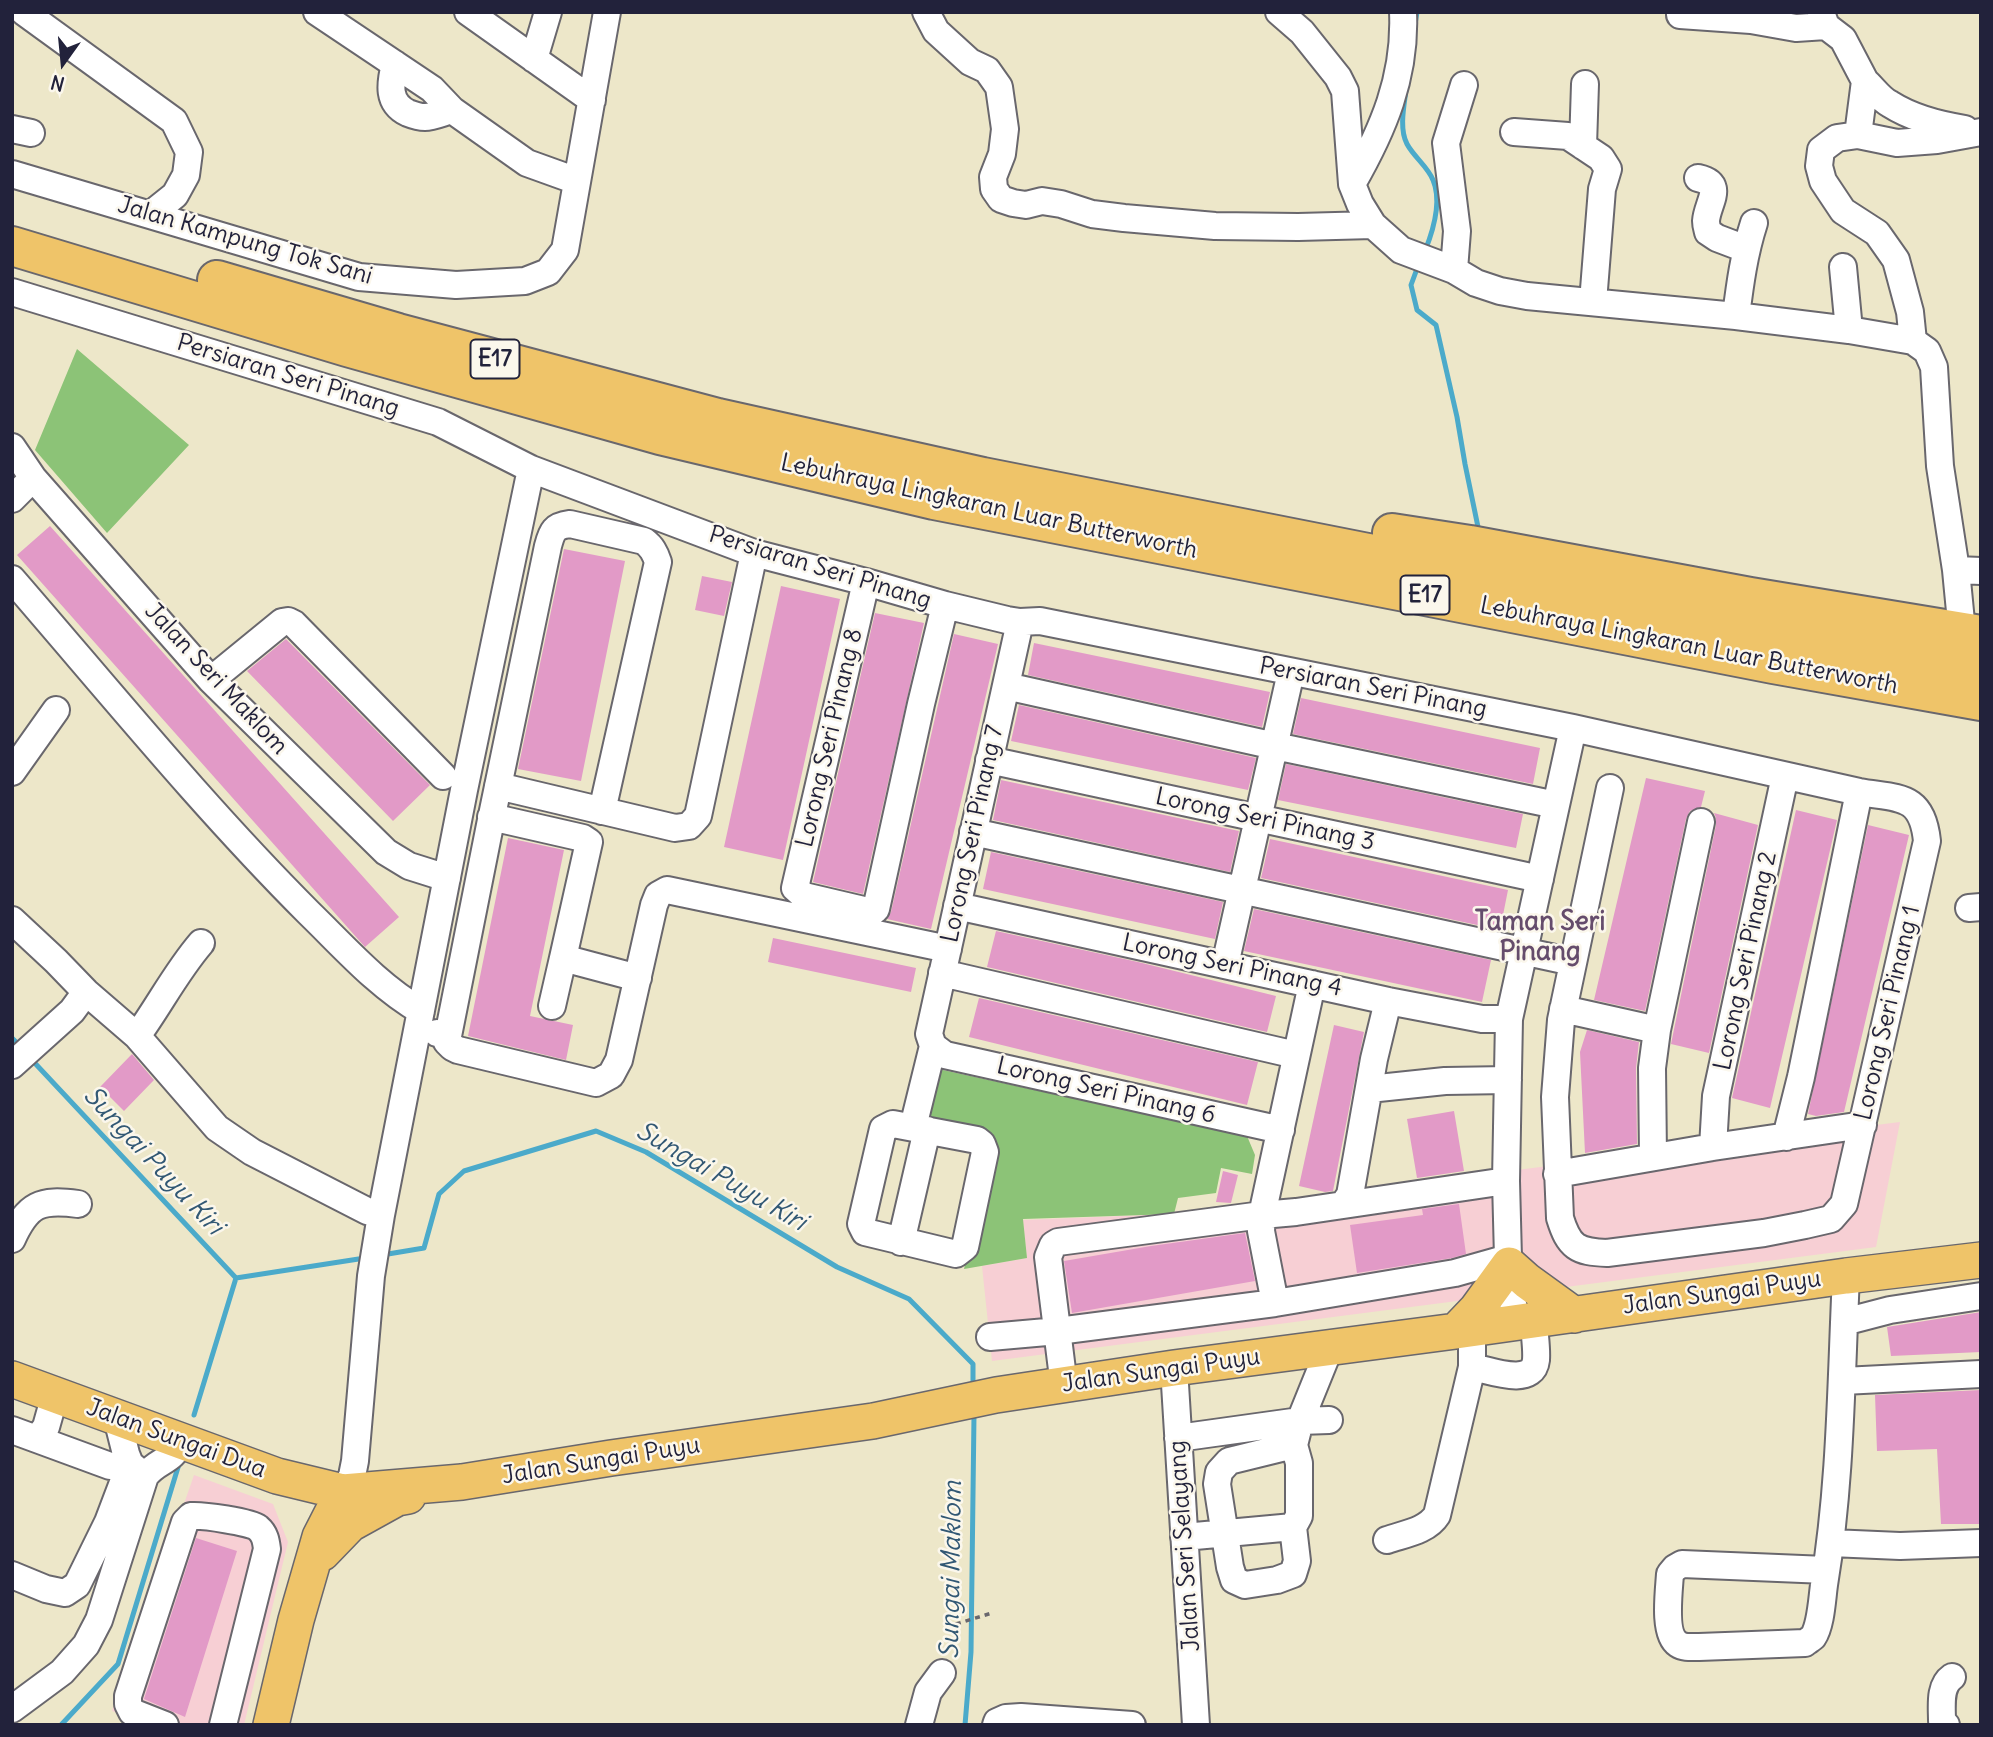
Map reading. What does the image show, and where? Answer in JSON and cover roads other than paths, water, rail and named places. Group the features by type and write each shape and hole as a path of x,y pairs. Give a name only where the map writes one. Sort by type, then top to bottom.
{"highway":[{"name":"Lebuhraya Lingkaran Luar Butterworth","path":"12,220 398,333 718,418 983,477 1079,512"},
{"name":"Lebuhraya Lingkaran Luar Butterworth","path":"12,246 347,347 660,435 934,500 1079,512 1773,648 1981,701"},
{"path":"1079,512 1174,500 1457,543 1750,597 1971,633"},
{"path":"1079,512 1174,563 1407,617 1981,727"},
{"name":"Lebuhraya Lingkaran Luar Butterworth","path":"1773,648 1981,672"}],"main road":[{"name":"Jalan Sungai Puyu","path":"343,1492 462,1482 611,1458 873,1422 996,1395 1174,1368 1981,1260"},
{"path":"1464,1330 1508,1262 1527,1281 1574,1315"},
{"name":"Jalan Sungai Dua","path":"12,1379 277,1476 343,1492"},
{"path":"277,1476 296,1492 309,1514 317,1549"},
{"path":"317,1549 350,1524 397,1499 462,1482"},
{"path":"271,1725 296,1620 317,1549 343,1492"}],"street":[{"path":"24,12 174,121 189,152 186,175 174,195 150,215"},
{"path":"317,12 432,89 452,110 527,163 577,181"},
{"path":"468,12 592,100"},
{"path":"534,59 548,12"},
{"name":"Jalan Kampung Tok Sani","path":"12,174 359,277 456,285 525,281 548,272 565,250 607,12"},
{"path":"926,12 936,30 970,62 987,71 999,87 1005,129 1002,154 993,177 994,189 1001,199 1026,205 1042,201 1092,214 1201,225 1373,225"},
{"path":"1279,12 1302,32 1346,91 1352,184 1373,225 1401,250 1450,268 1476,283 1500,291 1849,330 1913,341 1927,351 1934,367 1940,466 1968,570 1971,633"},
{"path":"1352,184 1374,147 1393,96 1404,39 1403,12"},
{"path":"1680,15 1751,20 1796,28 1824,19 1843,39 1865,81 1888,103 1915,116 1980,132"},
{"path":"1858,135 1865,81"},
{"path":"1583,146 1586,84"},
{"path":"1450,268 1457,231 1446,143 1464,85"},
{"path":"1514,132 1568,136 1601,158 1608,169 1602,189 1593,302"},
{"path":"1913,341 1910,313 1896,260 1877,233 1843,211 1823,181 1819,166 1821,150 1837,138 1858,135 1897,143 1937,140 1980,132"},
{"path":"1698,178 1712,185 1714,191 1706,220 1708,232 1745,249"},
{"path":"1736,316 1745,249 1754,223"},
{"path":"1843,267 1849,330"},
{"name":"Persiaran Seri Pinang","path":"12,292 438,422 531,469 754,554 945,605 1020,622 1041,621 1906,800 1917,808 1925,821"},
{"name":"Jalan Seri Maklom","path":"12,447 33,478 211,680 386,852 409,866 447,878"},
{"path":"343,1492 352,1476 355,1461 371,1276 380,1221 531,469"},
{"path":"12,499 33,478"},
{"path":"602,811 657,562 656,554 644,541 570,524 559,525 552,533 491,817 448,1036 447,1042 458,1050 596,1083 611,1074 618,1060 654,905 658,895 667,890 1296,1055"},
{"path":"498,786 675,828 689,826 698,816 754,554"},
{"path":"12,579 188,783 284,887 419,1020 448,1036"},
{"name":"Lorong Seri Pinang 8","path":"866,582 796,888 800,893 872,912 876,909 945,605"},
{"path":"211,680 282,622 288,621 294,624 443,776"},
{"name":"Lorong Seri Pinang 7","path":"901,1242 933,1046 929,1034 1020,622"},
{"path":"1225,965 1292,672"},
{"path":"1006,686 1556,806"},
{"path":"12,772 56,710"},
{"path":"1472,1367 1519,1377 1532,1370 1536,1362 1508,1262 1506,1181 1509,1019 1573,729"},
{"name":"Lorong Seri Pinang 3","path":"989,760 1540,879"},
{"name":"Lorong Seri Pinang 2","path":"1713,1147 1716,1096 1785,776"},
{"path":"1610,788 1563,1009 1555,1097 1557,1174 1653,1156 1863,1125"},
{"path":"1786,1137 1801,1077 1859,792"},
{"path":"491,817 583,838 589,842 552,1006"},
{"name":"Lorong Seri Pinang 1","path":"1557,1174 1560,1218 1566,1235 1574,1246 1587,1253 1607,1253 1764,1233 1831,1219 1844,1204 1863,1125 1927,841 1925,821"},
{"path":"1653,1156 1652,1068 1657,1030 1701,822"},
{"path":"973,832 1573,962"},
{"name":"Lorong Seri Pinang 4","path":"957,906 1388,1000 1482,1019 1509,1019"},
{"path":"12,920 86,992 137,1036 217,1128 252,1152 367,1211 380,1221"},
{"path":"137,1036 184,963 201,943"},
{"path":"563,958 638,978"},
{"path":"1275,1303 1261,1231 1262,1215 1312,984"},
{"path":"12,1065 72,1011 86,992"},
{"path":"1343,1205 1350,1195 1388,1000"},
{"path":"1563,1009 1657,1030"},
{"name":"Lorong Seri Pinang 6","path":"933,1046 945,1055 1281,1130"},
{"path":"1369,1089 1445,1081 1508,1080"},
{"path":"893,1124 920,1128 977,1140 985,1152 965,1247 957,1254 865,1232 862,1224 883,1129 893,1124"},
{"path":"1064,1386 1048,1256 1053,1245 1058,1242 1296,1212 1506,1181"},
{"path":"12,1239 20,1222 35,1205 58,1201 78,1204"},
{"path":"990,1338 1275,1303 1508,1262"},
{"path":"1826,1570 1682,1564 1675,1567 1670,1574 1669,1631 1675,1642 1683,1646 1805,1643 1812,1638 1817,1626 1826,1570 1840,1452 1846,1276"},
{"path":"1844,1322 1890,1310 1981,1296"},
{"path":"1387,1541 1426,1526 1437,1515 1472,1367 1464,1330"},
{"path":"1329,1420 1297,1433 1229,1461 1219,1472 1217,1484 1234,1580 1245,1585 1277,1580 1293,1574 1297,1561 1293,1527 1299,1516 1297,1433 1330,1347"},
{"name":"Jalan Seri Selayang","path":"1174,1368 1196,1725"},
{"path":"1843,1381 1981,1374"},
{"path":"24,1435 46,1427 55,1395"},
{"path":"117,1418 125,1454 137,1470"},
{"path":"1178,1438 1297,1433"},
{"path":"24,1435 110,1466 137,1470 152,1467 171,1457 181,1441"},
{"path":"12,1575 46,1589 65,1593 77,1585 137,1470"},
{"path":"12,1709 62,1672 86,1645 99,1620 137,1470"},
{"path":"165,1725 132,1712 128,1696 185,1522 191,1516 203,1515 257,1527 265,1537 267,1549 223,1725"},
{"path":"1184,1538 1293,1527"},
{"path":"1830,1543 1900,1546 1981,1543"},
{"path":"919,1725 928,1692 942,1673"},
{"path":"1946,1725 1942,1721 1943,1688 1946,1681 1952,1678"},
{"path":"997,1723 1006,1718 1021,1717 1132,1725"}],"waterway":[{"path":"1415,24 1417,12"},
{"path":"1406,90 1403,117 1405,138 1410,149 1431,175 1436,188 1437,206 1425,251"},
{"path":"1418,266 1411,285 1417,310 1436,325 1478,527"},
{"name":"Sungai Puyu Kiri","path":"12,1038 20,1046"},
{"name":"Sungai Puyu Kiri","path":"31,1059 236,1278 365,1258"},
{"name":"Sungai Puyu Kiri","path":"382,1255 424,1248 439,1194 464,1171 596,1131 646,1152 837,1267 909,1299 973,1364 973,1381"},
{"path":"194,1415 236,1278"},
{"name":"Sungai Maklom","path":"965,1725 971,1652 974,1415"},
{"path":"61,1725 118,1664 179,1464"}],"district":[{"name":"Taman Seri Pinang","path":"1540,938"}]}
